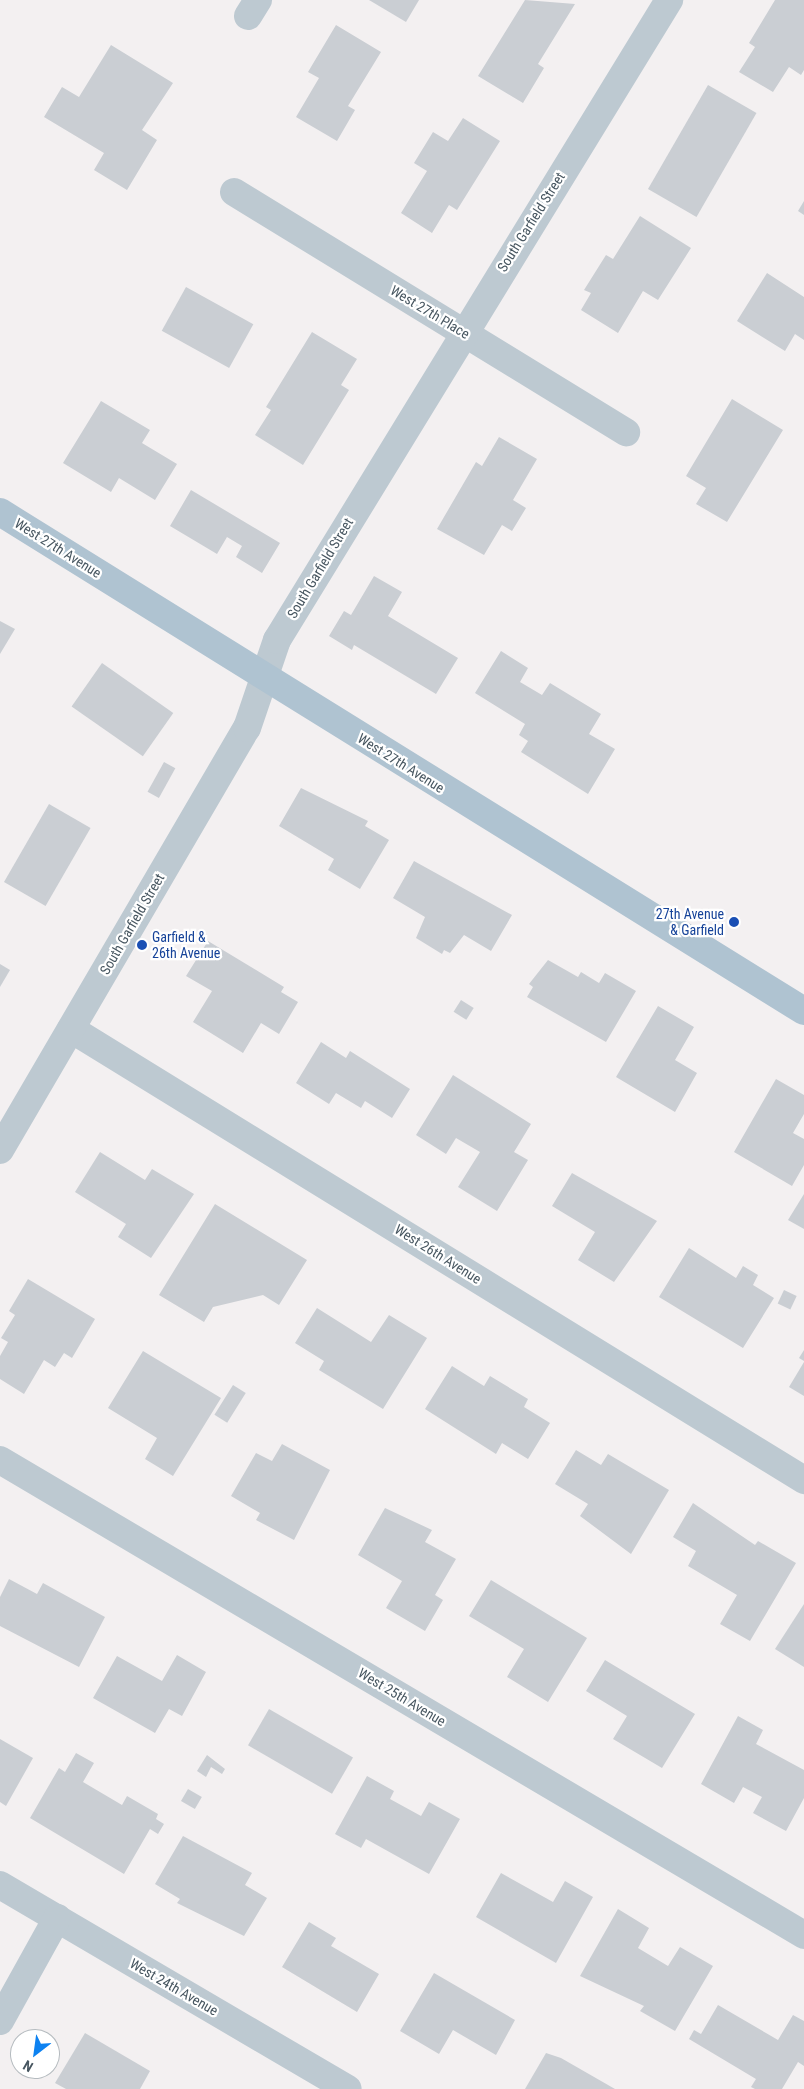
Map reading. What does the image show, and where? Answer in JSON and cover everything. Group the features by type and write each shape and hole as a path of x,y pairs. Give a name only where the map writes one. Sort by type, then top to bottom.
{"main road":[{"name":"West 27th Avenue","path":"0,512 264,678 804,1011"}],"street":[{"name":"South Garfield Street","path":"0,1150 247,728 277,640 463,332 669,0"},
{"name":"West 27th Place","path":"234,192 626,432"},
{"name":"West 26th Avenue","path":"71,1029 804,1480"},
{"name":"West 25th Avenue","path":"0,1460 804,1934"},
{"name":"West 24th Avenue","path":"0,1885 348,2089"},
{"path":"0,2021 58,1918"}],"building":[{"path":"369,0 419,0 406,22"},
{"path":"525,0 575,4 538,64 544,68 523,103 478,76"},
{"path":"775,0 804,0 804,70 801,75 789,67 773,92 739,72 755,47 749,43"},
{"path":"336,25 381,52 348,106 355,110 337,141 296,117 319,78 308,72"},
{"path":"111,45 173,83 142,130 157,140 127,190 94,170 104,153 44,117 62,87 79,97"},
{"path":"708,85 756,113 696,217 648,189"},
{"path":"463,118 500,141 457,210 449,205 432,233 401,213 427,171 414,163 433,132 448,141"},
{"path":"804,201 804,215 798,211"},
{"path":"640,216 691,248 658,300 643,291 618,333 581,310 591,293 584,290 606,255 613,259"},
{"path":"767,273 804,297 804,340 795,334 785,351 737,321"},
{"path":"186,287 253,324 229,368 162,331"},
{"path":"312,332 357,359 341,385 349,390 303,465 255,435 271,410 266,407"},
{"path":"732,399 783,430 727,522 696,504 706,488 686,476"},
{"path":"101,401 150,430 142,443 177,464 155,500 119,478 111,492 63,463"},
{"path":"499,437 537,459 513,500 526,508 512,531 502,525 484,555 437,529 476,462 482,466"},
{"path":"191,490 280,543 262,573 236,557 242,546 227,537 217,554 170,526"},
{"path":"374,576 402,592 388,616 458,658 436,694 354,645 352,650 329,636 344,611 351,615"},
{"path":"0,621 15,629 0,654"},
{"path":"501,651 528,668 520,682 542,695 550,683 601,714 589,734 615,749 588,794 521,752 528,741 519,735 525,724 475,693"},
{"path":"102,663 173,713 143,756 72,706"},
{"path":"164,762 175,768 159,798 148,792"},
{"path":"301,788 368,821 365,826 389,840 360,889 328,870 334,859 279,826"},
{"path":"49,804 91,828 46,906 4,882"},
{"path":"414,861 512,915 491,951 464,935 450,953 444,950 442,954 416,938 425,917 393,898"},
{"path":"208,941 284,987 281,992 298,1002 279,1034 261,1023 243,1053 193,1022 212,991 186,976"},
{"path":"548,960 578,977 581,972 599,983 605,973 636,991 606,1042 527,997 533,987 529,984"},
{"path":"0,964 10,970 0,987"},
{"path":"461,1000 474,1008 466,1020 454,1012"},
{"path":"658,1006 694,1027 675,1060 697,1073 675,1112 616,1077"},
{"path":"321,1042 346,1058 350,1051 410,1089 392,1118 365,1101 361,1108 336,1093 329,1104 296,1083"},
{"path":"453,1075 531,1124 514,1152 528,1160 497,1211 458,1187 480,1152 456,1138 446,1154 416,1135"},
{"path":"776,1079 804,1095 804,1114 793,1133 804,1139 804,1165 792,1186 734,1152"},
{"path":"100,1152 145,1180 152,1169 194,1194 151,1258 118,1237 126,1224 75,1192"},
{"path":"572,1173 657,1221 614,1282 578,1260 595,1232 552,1206"},
{"path":"804,1194 804,1229 788,1220"},
{"path":"215,1204 307,1260 279,1305 263,1295 213,1307 204,1322 159,1295"},
{"path":"689,1248 736,1278 743,1266 758,1275 753,1285 774,1298 743,1348 659,1297"},
{"path":"28,1279 95,1319 72,1358 64,1353 55,1367 44,1360 24,1394 0,1379 0,1356 8,1342 1,1338 15,1315 9,1311"},
{"path":"784,1290 797,1296 790,1310 778,1304"},
{"path":"317,1308 371,1342 389,1315 427,1338 383,1409 319,1370 324,1361 295,1343"},
{"path":"804,1350 804,1361 799,1358"},
{"path":"143,1351 221,1398 173,1476 145,1459 157,1438 108,1408"},
{"path":"804,1362 804,1396 789,1387"},
{"path":"452,1366 484,1386 490,1376 528,1399 524,1407 550,1423 528,1459 502,1443 496,1454 425,1409"},
{"path":"233,1385 246,1393 227,1423 214,1415"},
{"path":"282,1444 330,1470 294,1540 256,1520 260,1513 231,1496 256,1453 272,1461"},
{"path":"576,1450 601,1465 608,1454 669,1490 631,1554 580,1516 588,1504 555,1484"},
{"path":"693,1503 755,1545 758,1541 796,1563 750,1641 720,1624 737,1595 688,1566 696,1551 673,1537"},
{"path":"385,1508 432,1530 425,1542 456,1559 435,1595 443,1600 425,1631 386,1608 402,1581 358,1555"},
{"path":"9,1579 37,1594 43,1583 105,1617 79,1667 0,1626 0,1597"},
{"path":"491,1580 587,1638 548,1702 507,1677 524,1649 469,1616"},
{"path":"804,1604 804,1667 775,1649"},
{"path":"177,1655 206,1672 182,1716 169,1709 155,1733 93,1698 117,1656 162,1681"},
{"path":"605,1660 695,1714 662,1768 613,1739 627,1716 586,1691"},
{"path":"269,1709 353,1758 332,1794 248,1745"},
{"path":"738,1716 763,1730 756,1744 804,1770 804,1798 786,1831 753,1813 762,1797 743,1787 734,1803 701,1784"},
{"path":"0,1739 33,1758 6,1806 0,1802"},
{"path":"76,1753 94,1763 83,1782 122,1805 127,1796 158,1814 156,1819 164,1824 158,1834 150,1829 124,1874 30,1818 59,1768 65,1772"},
{"path":"207,1755 225,1769 222,1774 211,1767 206,1777 197,1771"},
{"path":"367,1776 394,1791 390,1799 421,1816 429,1802 460,1819 429,1874 366,1839 361,1848 335,1834"},
{"path":"188,1789 202,1797 195,1809 181,1801"},
{"path":"183,1836 252,1873 245,1885 267,1898 244,1936 177,1903 180,1899 155,1884"},
{"path":"501,1873 553,1902 565,1881 593,1897 556,1963 476,1917"},
{"path":"618,1909 649,1928 638,1948 668,1966 680,1947 713,1966 675,2031 640,2011 644,2006 580,1976"},
{"path":"309,1922 336,1938 331,1946 379,1974 357,2012 282,1967"},
{"path":"434,1973 515,2020 496,2055 453,2030 439,2054 400,2031"},
{"path":"718,2005 778,2040 793,2015 804,2021 804,2066 798,2062 782,2089 755,2089 751,2087 756,2079 689,2039 694,2030 701,2034"},
{"path":"85,2033 150,2071 140,2089 66,2089 55,2083 57,2079 60,2079 60,2075"},
{"path":"546,2053 561,2058 615,2089 525,2089"}],"place":[{"name":"27th Avenue & Garfield","path":"734,922"},
{"name":"Garfield & 26th Avenue","path":"142,945"}]}
